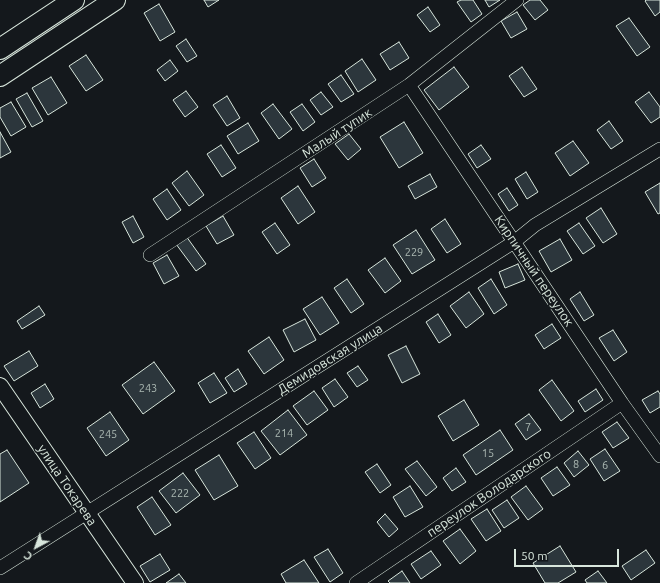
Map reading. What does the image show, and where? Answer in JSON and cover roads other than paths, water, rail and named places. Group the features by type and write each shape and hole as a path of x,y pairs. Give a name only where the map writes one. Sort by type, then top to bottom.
{"main road":[{"path":"0,49 74,0"},
{"path":"0,76 115,0"}],"street":[{"name":"Малый тупик","path":"150,255 409,85 516,0"},
{"name":"Кирпичный переулок","path":"409,85 622,403 660,456"},
{"name":"Демидовская улица","path":"0,568 514,242 535,225 660,149"},
{"name":"улица Токарева","path":"0,386 134,583"},
{"name":"переулок Володарского","path":"356,583 622,403"}]}
